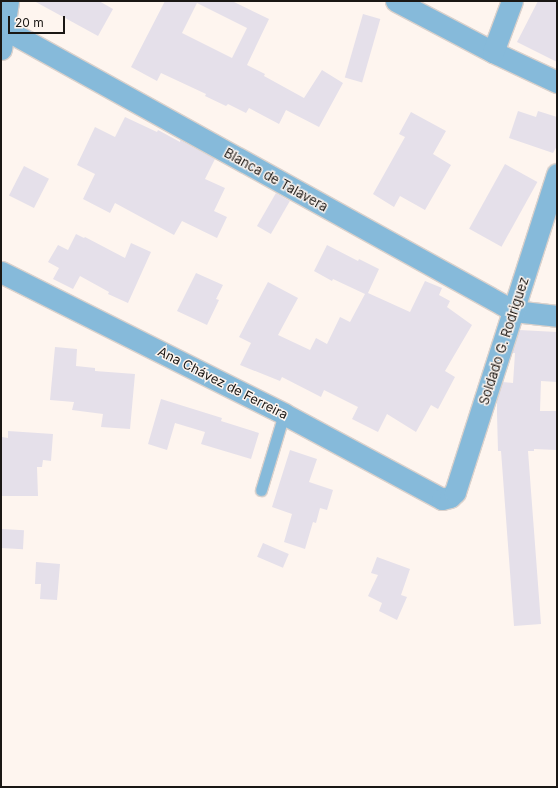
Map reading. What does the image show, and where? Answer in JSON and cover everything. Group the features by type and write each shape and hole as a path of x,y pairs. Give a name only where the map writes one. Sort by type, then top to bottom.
{"street":[{"path":"1,49 2,28 8,1"},
{"path":"396,1 493,52 557,82"},
{"path":"493,52 512,1"},
{"name":"Blanca de Talavera","path":"2,28 514,311 557,316"},
{"name":"Soldado G. Rodriguez","path":"442,499 450,497 455,492 557,174"},
{"name":"Ana Chávez de Ferreira","path":"1,272 284,414 442,499"}],"lane":[{"path":"261,490 284,414"}],"building":[{"path":"34,1 99,1 113,9 98,36"},
{"path":"165,1 232,1 269,19 247,65 265,74 264,76 304,98 322,70 343,83 319,127 286,110 279,124 249,108 246,113 228,104 226,106 205,96 206,94 161,73 157,81 131,67","holes":["197,3 247,28 232,58 182,33"]},
{"path":"538,1 557,1 557,62 517,42"},
{"path":"363,14 380,19 362,82 345,77"},
{"path":"518,111 536,117 538,111 557,117 557,146 553,153 509,138"},
{"path":"411,112 446,131 433,154 451,165 425,210 400,196 394,207 373,194 405,137 399,134"},
{"path":"125,117 157,132 158,130 180,142 180,140 215,159 205,179 225,188 214,211 227,217 217,238 182,221 174,235 115,203 110,213 83,199 95,174 77,165 95,127 115,137"},
{"path":"505,164 537,182 501,247 469,229"},
{"path":"24,166 49,179 34,208 9,195"},
{"path":"276,193 290,201 271,234 257,226"},
{"path":"76,234 84,238 85,237 125,258 131,243 151,252 128,303 108,294 109,292 80,276 73,289 53,279 59,268 48,262 58,245 68,250"},
{"path":"327,245 358,261 359,259 379,269 368,293 410,312 425,281 442,288 439,295 450,301 447,307 472,325 445,371 455,377 438,409 431,405 416,432 387,414 378,432 352,419 358,407 324,390 321,397 282,377 280,381 240,365 251,343 239,337 268,282 298,298 278,335 310,350 316,338 327,344 340,317 350,322 365,294 333,279 332,281 314,271"},
{"path":"196,273 223,285 216,299 219,300 207,325 177,311"},
{"path":"519,330 557,332 557,382 541,381 540,411 557,411 557,450 534,449 534,451 528,451 541,624 514,626 501,451 498,451 497,399 503,382 513,383 515,353 512,353"},
{"path":"55,347 77,349 76,366 95,368 95,371 135,374 130,429 101,427 103,414 72,410 74,402 50,400"},
{"path":"161,399 222,418 221,421 259,433 251,459 201,444 205,432 175,423 167,450 148,444"},
{"path":"8,431 53,434 51,461 43,460 42,467 37,467 38,496 1,496 2,437 8,438"},
{"path":"290,450 317,459 309,482 333,490 327,510 320,508 316,523 313,522 305,549 284,542 292,514 272,507"},
{"path":"2,529 24,530 23,549 1,548"},
{"path":"263,543 289,554 283,568 257,557"},
{"path":"377,557 410,569 401,595 407,597 397,620 379,611 382,603 368,596 378,575 371,573"},
{"path":"36,562 60,564 57,600 40,599 41,584 35,584"}]}
